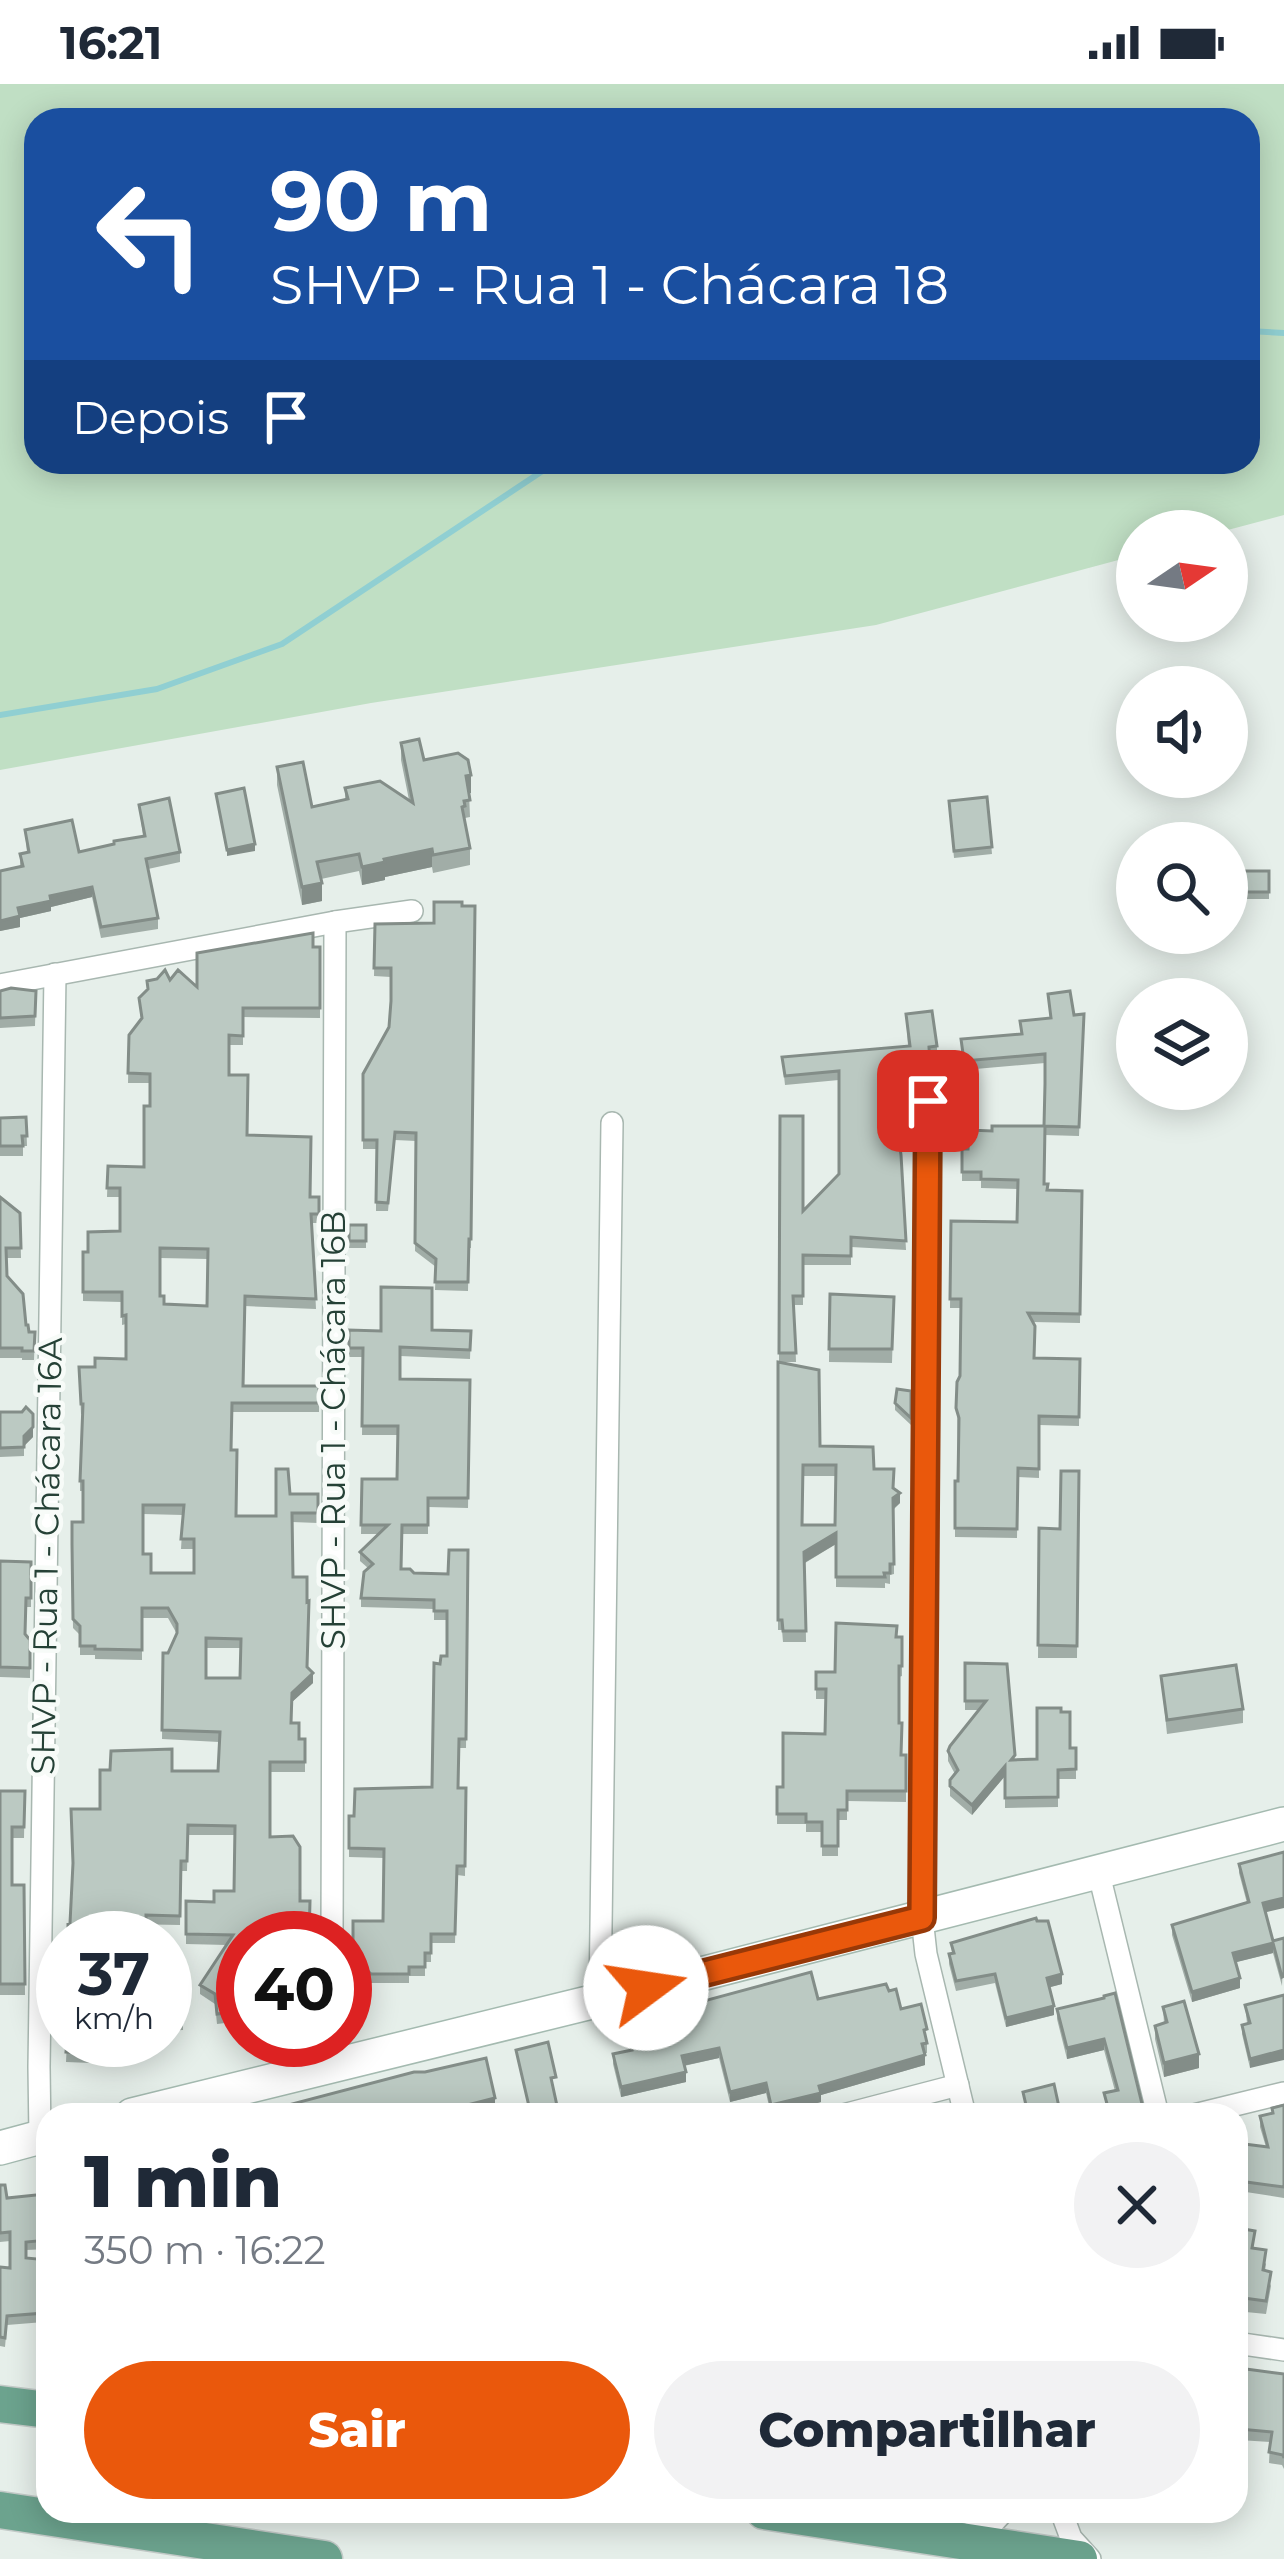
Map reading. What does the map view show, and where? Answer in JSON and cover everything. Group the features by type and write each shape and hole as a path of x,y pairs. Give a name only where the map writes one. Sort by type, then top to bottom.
{"main road":[{"path":"0,2404 36,2408"},
{"path":"0,2510 36,2515"},
{"path":"86,2523 324,2559"},
{"path":"848,2523 1079,2559"}],"street":[{"path":"0,986 412,911"},
{"name":"SHVP - Rua 1 - Chácara 16B","path":"332,1911 335,922"},
{"name":"SHVP - Rua 1 - Chácara 16A","path":"42,2103 55,974"},
{"path":"928,1101 922,1918 926,1954 962,2103"},
{"path":"600,2000 612,1123"},
{"path":"372,2046 600,2000 1284,1824"},
{"path":"1098,1870 1155,2103"},
{"path":"171,2103 288,2067"},
{"path":"889,2103 958,2085"},
{"path":"1243,2103 1284,2093"},
{"path":"0,2148 36,2138"},
{"path":"1248,2345 1284,2350"},
{"path":"954,2538 980,2531 990,2523"},
{"path":"1065,2523 1071,2538 1090,2559"}],"green space":[{"path":"0,84 1284,84 1284,515 1248,525 1248,510 1116,510 1116,561 876,625 371,703 0,770"}],"building":[{"path":"419,739 424,760 458,753 468,760 470,800 462,807 470,848 433,855 432,849 362,867 359,854 317,862 322,883 302,887 277,767 303,762 312,807 348,799 345,788 380,781 413,803 401,743"},
{"path":"244,788 255,844 227,850 216,794"},
{"path":"987,797 992,847 954,851 949,801"},
{"path":"169,798 180,852 146,859 158,918 101,927 92,887 50,896 51,901 18,908 20,916 0,921 0,871 23,866 20,854 29,852 25,830 72,820 79,852 145,836 139,805"},
{"path":"1248,871 1269,871 1269,892 1248,892"},
{"path":"434,902 475,906 468,1282 435,1282 436,1259 415,1243 416,1133 395,1132 388,1203 376,1202 377,1140 363,1140 363,1074 389,1027 391,1001 391,968 374,968 375,924 434,923"},
{"path":"313,933 313,947 320,947 320,1008 243,1008 243,1036 229,1035 229,1075 248,1075 247,1135 311,1137 310,1197 319,1197 319,1214 311,1214 316,1299 245,1296 243,1386 319,1386 319,1403 232,1403 231,1450 237,1450 236,1516 276,1516 276,1469 288,1469 290,1494 318,1494 318,1513 292,1513 293,1577 307,1577 307,1667 313,1673 292,1693 291,1723 299,1723 299,1739 305,1739 305,1762 270,1762 270,1837 293,1836 300,1847 300,1901 310,1901 310,1911 216,1911 216,1935 192,1934 192,1911 186,1911 186,1901 214,1902 214,1891 234,1891 235,1826 188,1825 187,1861 181,1861 180,1911 71,1911 71,1809 100,1809 100,1770 110,1770 111,1751 172,1749 172,1771 218,1771 220,1732 162,1730 163,1653 168,1653 177,1633 168,1608 142,1608 142,1650 80,1646 80,1626 73,1619 72,1522 83,1522 79,1367 95,1367 95,1358 126,1359 122,1292 83,1292 83,1252 88,1252 88,1232 120,1231 120,1188 107,1188 108,1166 144,1167 144,1106 150,1106 150,1074 128,1073 129,1035 142,1018 139,998 148,989 147,981 165,970 170,980 178,970 197,987 197,953","holes":["160,1248 208,1249 207,1306 164,1304","143,1505 184,1505 181,1539 194,1539 194,1573 151,1573 151,1554 143,1554","206,1638 241,1639 240,1678 206,1678"]},
{"path":"0,991 36,991 35,1016 0,1018"},
{"path":"1070,991 1074,1015 1084,1014 1079,1127 1045,1126 1044,1184 1047,1190 1082,1191 1080,1314 1028,1313 1035,1326 1034,1358 1080,1359 1079,1417 1039,1416 1039,1469 1018,1468 1017,1529 955,1528 961,1299 950,1299 951,1221 1017,1222 1018,1180 981,1179 981,1172 962,1172 962,1149 968,1149 969,1130 1044,1126 1045,1084 1045,1054 964,1061 961,1039 1022,1034 1020,1021 1051,1018 1048,994"},
{"path":"932,1011 937,1046 929,1047 930,1063 895,1066 895,1148 900,1148 901,1155 906,1241 851,1237 851,1256 803,1255 803,1296 793,1296 796,1353 779,1353 780,1116 803,1116 803,1211 839,1174 839,1071 785,1076 782,1057 910,1046 906,1014"},
{"path":"26,1117 23,1146 0,1146 0,1118"},
{"path":"0,1197 20,1213 21,1248 6,1248 7,1276 23,1294 26,1325 29,1332 35,1332 34,1351 0,1348"},
{"path":"349,1225 366,1225 366,1241 349,1241"},
{"path":"381,1287 432,1288 432,1330 471,1331 470,1350 400,1347 400,1379 470,1380 468,1498 428,1498 428,1525 402,1525 401,1569 448,1574 449,1550 468,1550 466,1739 459,1739 458,1788 466,1788 465,1866 457,1866 455,1934 431,1934 425,1967 409,1967 409,1974 372,1974 372,1921 383,1921 384,1849 349,1848 355,1789 432,1787 434,1663 440,1664 441,1656 447,1656 447,1611 434,1611 434,1600 361,1598 364,1572 373,1564 360,1552 388,1525 361,1525 362,1479 397,1479 398,1426 362,1426 363,1348 349,1348 349,1330 381,1331"},
{"path":"830,1294 894,1297 892,1349 829,1349"},
{"path":"778,1362 819,1370 820,1446 873,1447 874,1469 894,1469 893,1488 900,1493 893,1498 894,1564 890,1564 890,1573 884,1573 885,1577 836,1577 836,1533 804,1552 806,1631 783,1631 782,1620 778,1620","holes":["803,1465 836,1465 835,1525 802,1525"]},
{"path":"897,1389 911,1391 911,1418 895,1403"},
{"path":"26,1407 33,1414 33,1427 24,1436 24,1447 0,1448 0,1412 22,1412"},
{"path":"1061,1471 1079,1471 1077,1646 1038,1645 1039,1528 1060,1529"},
{"path":"0,1561 31,1562 25,1634 30,1640 30,1668 0,1667"},
{"path":"836,1623 897,1626 896,1637 902,1637 899,1723 901,1755 906,1755 906,1791 847,1791 847,1810 838,1810 838,1846 822,1846 822,1822 806,1822 806,1814 777,1814 777,1787 783,1787 783,1733 825,1734 826,1689 816,1689 816,1672 835,1672"},
{"path":"965,1663 1007,1664 1015,1755 1011,1760 1037,1759 1037,1708 1070,1712 1070,1748 1076,1748 1076,1769 1058,1770 1058,1797 1005,1798 1005,1766 972,1805 950,1786 958,1770 950,1746 986,1701 965,1701"},
{"path":"1236,1665 1243,1709 1167,1720 1161,1676"},
{"path":"0,1791 25,1791 24,1827 12,1827 12,1885 24,1885 25,1984 0,1984"},
{"path":"1284,1852 1284,1898 1263,1903 1273,1941 1284,1938 1284,1976 1273,1943 1233,1953 1240,1978 1192,1992 1172,1925 1249,1902 1239,1864"},
{"path":"1036,1918 1048,1921 1062,1974 1047,1978 1054,2006 1006,2018 995,1974 956,1981 951,1943"},
{"path":"216,1961 216,2004 215,1994 200,1985"},
{"path":"811,1972 818,1999 886,1984 889,1991 896,1989 901,2009 921,2004 927,2043 922,2044 925,2055 819,2086 821,2093 771,2103 766,2083 730,2092 719,2048 682,2056 686,2072 621,2087 613,2054 632,2050 626,2022"},
{"path":"1115,1993 1142,2103 1107,2103 1104,2093 1118,2090 1104,2039 1067,2048 1057,2009"},
{"path":"1284,1995 1284,2050 1250,2059 1242,2025 1250,2023 1245,2005"},
{"path":"1184,2001 1199,2054 1164,2063 1155,2026 1167,2022 1163,2007"},
{"path":"548,2042 556,2103 528,2103 516,2050"},
{"path":"486,2058 495,2098 475,2103 296,2103 414,2072"},
{"path":"1054,2084 1058,2103 1026,2103 1023,2092"},
{"path":"1284,2105 1284,2187 1248,2182 1248,2144 1268,2147 1260,2116 1273,2113 1272,2108"},
{"path":"0,2185 5,2185 7,2198 36,2195 36,2241 26,2242 26,2258 36,2259 36,2314 7,2316 5,2338 0,2337 0,2267 10,2268 10,2232 0,2233"},
{"path":"1248,2230 1255,2231 1252,2248 1266,2250 1263,2270 1271,2272 1266,2301 1248,2299"},
{"path":"1248,2369 1284,2374 1284,2458 1269,2452 1272,2432 1248,2430"}],"waterway":[{"path":"1260,332 1284,333"},
{"path":"0,715 157,689 282,644 538,474"}],"route":[{"path":"646,1988 922,1918 928,1101"}]}
